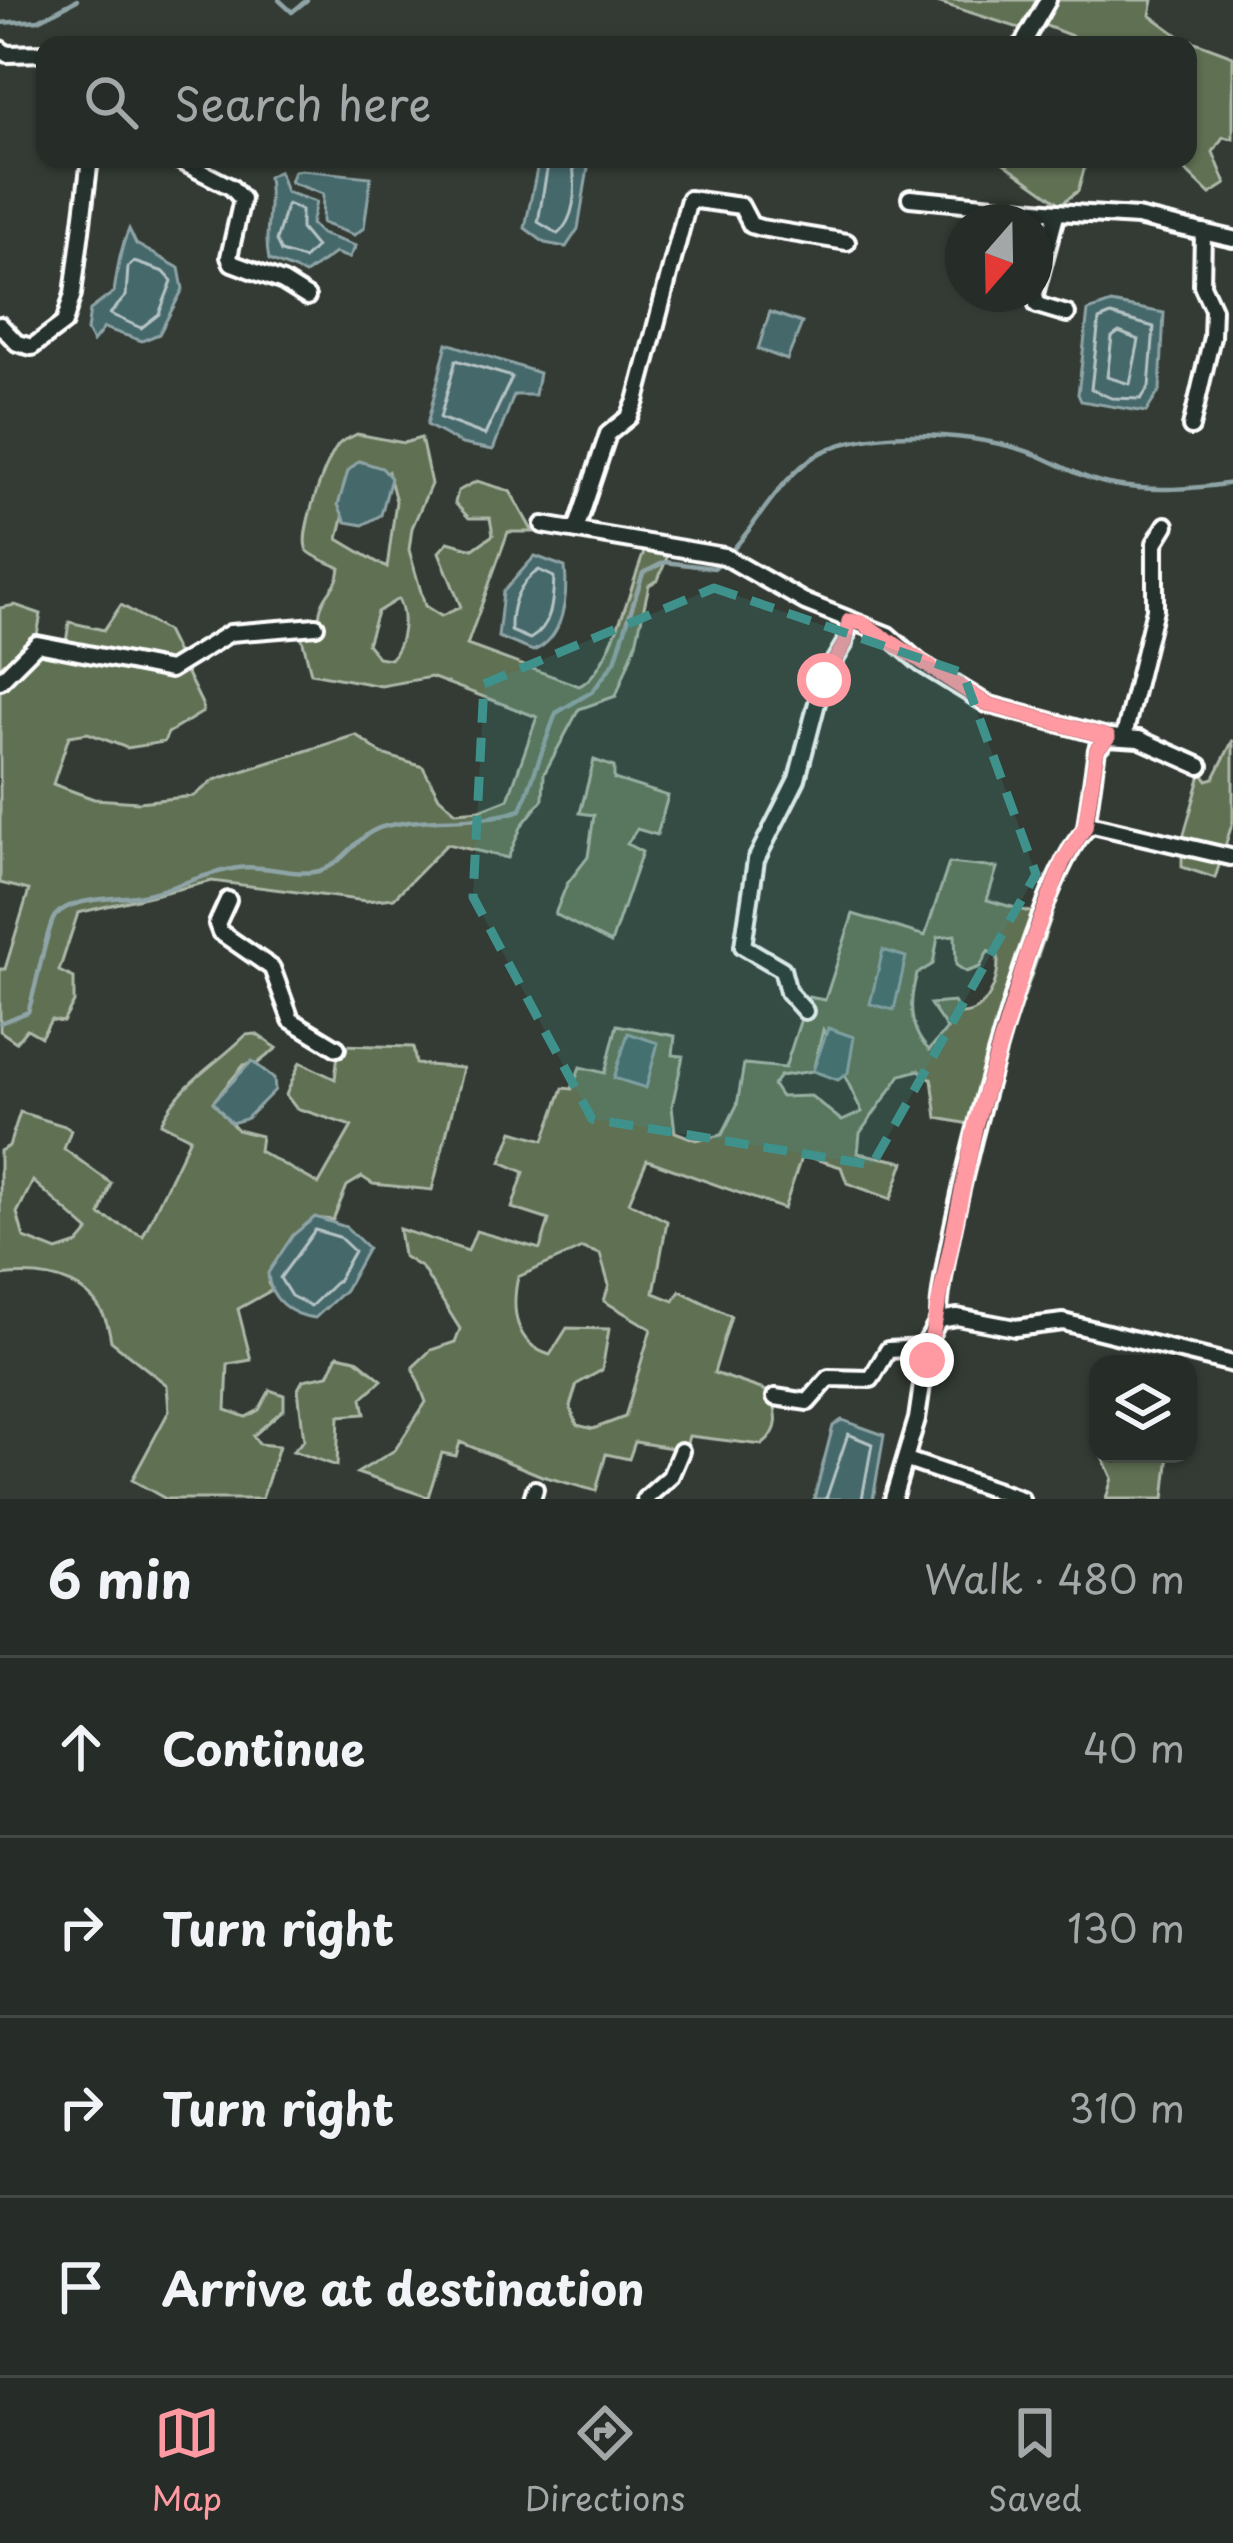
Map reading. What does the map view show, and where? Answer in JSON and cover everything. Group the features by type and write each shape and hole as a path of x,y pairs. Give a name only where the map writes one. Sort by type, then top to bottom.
{"street":[{"path":"1027,36 1048,0"},
{"path":"0,49 8,54 36,53"},
{"path":"0,325 17,343 32,347 64,323 73,294 89,168"},
{"path":"191,168 242,199 229,256 232,263 307,297"},
{"path":"910,198 1137,217 1233,239"},
{"path":"577,527 608,434 629,417 636,401 689,199 741,206 751,225 761,228 848,242"},
{"path":"1053,230 1058,212"},
{"path":"1191,427 1212,337 1213,309 1202,285 1203,232"},
{"path":"1053,310 1067,314"},
{"path":"543,525 577,527 724,556 849,621 888,635 920,663 987,704 1116,736 1200,766"},
{"path":"893,1499 907,1460 928,1344 939,1319 964,1174 1006,1023 1063,862 1085,827 1097,749 1116,736 1155,609 1155,543 1166,525"},
{"path":"805,1011 788,992 782,969 743,946 756,860 797,779 824,680 845,643 849,621"},
{"path":"0,681 16,660 45,643 170,670 213,638 316,626"},
{"path":"1085,827 1230,856"},
{"path":"228,900 217,924 220,932 272,968 291,1020 337,1048"},
{"path":"939,1319 957,1317 1006,1328 1063,1322 1170,1355"},
{"path":"775,1397 808,1402 829,1378 871,1379 892,1347 928,1344"},
{"path":"1197,1359 1233,1364"},
{"path":"645,1499 670,1478 681,1451"},
{"path":"907,1460 1021,1499"}],"highlighted area":[{"path":"714,588 963,673 1036,874 872,1165 592,1119 473,897 484,684"}],"green space":[{"path":"931,0 1153,0 1150,15 1179,36 1072,36 1039,23 1022,29"},
{"path":"1197,43 1233,56 1233,139 1223,137 1213,152 1226,184 1210,194 1183,168 1197,168"},
{"path":"1011,168 1084,168 1078,191 1061,204"},
{"path":"357,434 404,443 421,438 431,484 412,528 409,550 425,606 441,616 461,607 439,552 448,542 473,549 493,535 490,518 469,518 455,503 458,491 477,481 510,491 533,532 508,532 467,645 579,686 601,664 646,547 668,555 658,580 649,585 636,643 616,696 579,709 544,774 543,799 522,825 508,858 447,844 394,898 366,901 212,881 78,913 59,971 74,978 74,1002 63,1022 51,1020 41,1037 27,1029 16,1042 0,1031 0,969 5,969 29,890 0,883 0,608 15,605 41,614 37,635 41,649 65,650 69,622 104,630 121,605 166,631 202,704 203,712 168,733 164,742 127,748 88,733 69,736 53,784 94,799 139,802 194,796 214,780 356,735 382,754 423,767 439,797 456,812 480,810 508,799 537,717 431,677 381,686 311,673 301,634 314,634 340,568 307,550 307,529 334,450","holes":["388,472 396,501 387,568 338,539 343,518","398,599 401,638 390,659 378,657 367,644 377,612"]},
{"path":"1233,740 1233,821 1215,878 1182,867 1182,841 1202,771 1207,780 1214,778"},
{"path":"594,760 614,767 614,779 668,796 657,835 637,829 627,844 642,852 611,943 555,914 567,884 588,857 594,815 580,813"},
{"path":"949,863 997,868 987,900 1051,918 980,1126 937,1118 932,1079 919,1070 901,1075 860,1133 858,1153 904,1162 891,1199 847,1183 841,1167 802,1155 784,1209 647,1160 629,1202 667,1221 654,1293 674,1301 680,1291 731,1316 714,1373 770,1392 777,1421 762,1445 689,1436 685,1450 635,1442 629,1459 606,1454 596,1491 542,1476 460,1442 456,1456 442,1453 428,1497 357,1473 395,1450 426,1402 413,1367 431,1350 455,1342 460,1329 422,1268 403,1256 399,1229 468,1251 476,1231 540,1249 549,1220 512,1208 524,1172 501,1162 513,1131 544,1140 563,1088 572,1089 580,1067 605,1073 617,1025 675,1036 673,1055 683,1056 672,1106 675,1132 696,1140 722,1135 737,1105 744,1064 785,1068 808,997 825,1000 853,914 925,936","holes":["955,935 956,965 966,972 980,967 988,951 998,957 996,976 985,1002 970,1012 961,1014 954,1002 930,1004 947,1029 929,1050 914,1024 914,984 917,974 933,964 938,937","823,1030 862,1112 842,1121 811,1096 781,1097 773,1085 780,1076 813,1071","582,1248 600,1254 609,1285 604,1301 651,1329 625,1417 593,1429 577,1425 570,1406 577,1384 602,1370 609,1329 567,1328 550,1355 538,1350 518,1324 518,1277"]},
{"path":"256,1034 277,1048 258,1063 244,1065 213,1102 237,1130 261,1136 259,1151 319,1184 352,1126 296,1108 286,1095 300,1062 335,1079 339,1045 413,1047 416,1064 463,1068 432,1190 373,1184 362,1177 347,1186 333,1220 314,1218 268,1283 272,1290 238,1309 251,1360 228,1364 226,1410 246,1417 259,1410 270,1390 284,1395 284,1409 253,1436 259,1444 279,1446 262,1499 166,1499 132,1480 169,1411 167,1385 111,1341 98,1305 86,1293 56,1278 0,1276 0,1151 9,1146 20,1112 65,1126 71,1130 64,1149 111,1183 100,1215 143,1236 190,1138 161,1123 188,1086 246,1035","holes":["33,1181 89,1231 78,1244 57,1251 24,1238 17,1213"]},
{"path":"338,1355 356,1359 382,1380 362,1398 365,1414 339,1416 337,1466 293,1451 304,1440 298,1389 303,1380 328,1375"},
{"path":"1105,1463 1168,1463 1164,1499 1106,1499 1112,1478"}],"water":[{"path":"537,168 588,168 578,229 566,247 545,243 525,228"},
{"path":"279,171 286,192 316,202 311,224 321,234 356,246 349,258 335,253 305,274 269,260 268,177"},
{"path":"294,171 371,177 364,228 354,235 322,223 323,194 290,182"},
{"path":"129,229 136,244 179,268 183,289 159,334 142,341 104,328 93,342 87,331 90,310 114,292"},
{"path":"1111,303 1164,313 1160,390 1146,412 1081,401 1078,394 1088,311"},
{"path":"770,312 802,323 787,360 758,349"},
{"path":"447,343 539,373 535,395 514,395 493,450 462,444 427,425"},
{"path":"359,461 382,468 391,478 381,515 363,525 346,522 338,505 348,471"},
{"path":"535,556 565,567 566,591 558,627 533,651 498,637 503,592"},
{"path":"883,950 906,957 894,1010 870,1004"},
{"path":"828,1028 854,1037 848,1073 838,1080 813,1071"},
{"path":"628,1033 658,1043 646,1088 614,1078"},
{"path":"252,1061 274,1078 275,1090 246,1119 231,1123 213,1102"},
{"path":"315,1217 346,1227 368,1248 345,1290 315,1318 282,1304 272,1291 268,1273 293,1235"},
{"path":"842,1420 884,1435 873,1499 814,1499 833,1426"}],"waterway":[{"path":"0,23 39,20 77,0"},
{"path":"279,0 292,12 307,0"},
{"path":"0,1023 28,1012 52,922 72,905 132,897 238,868 319,871 376,829 521,810 556,713 593,691 615,661 643,573 665,562 714,568 790,477 820,453 868,438 958,437 1014,447 1114,485 1174,489 1233,483"}],"route":[{"path":"824,680 845,643 849,621 862,623 888,635 929,670 987,704 1108,737 1097,749 1085,827 1069,848 1029,949 976,1123 927,1360"}]}
